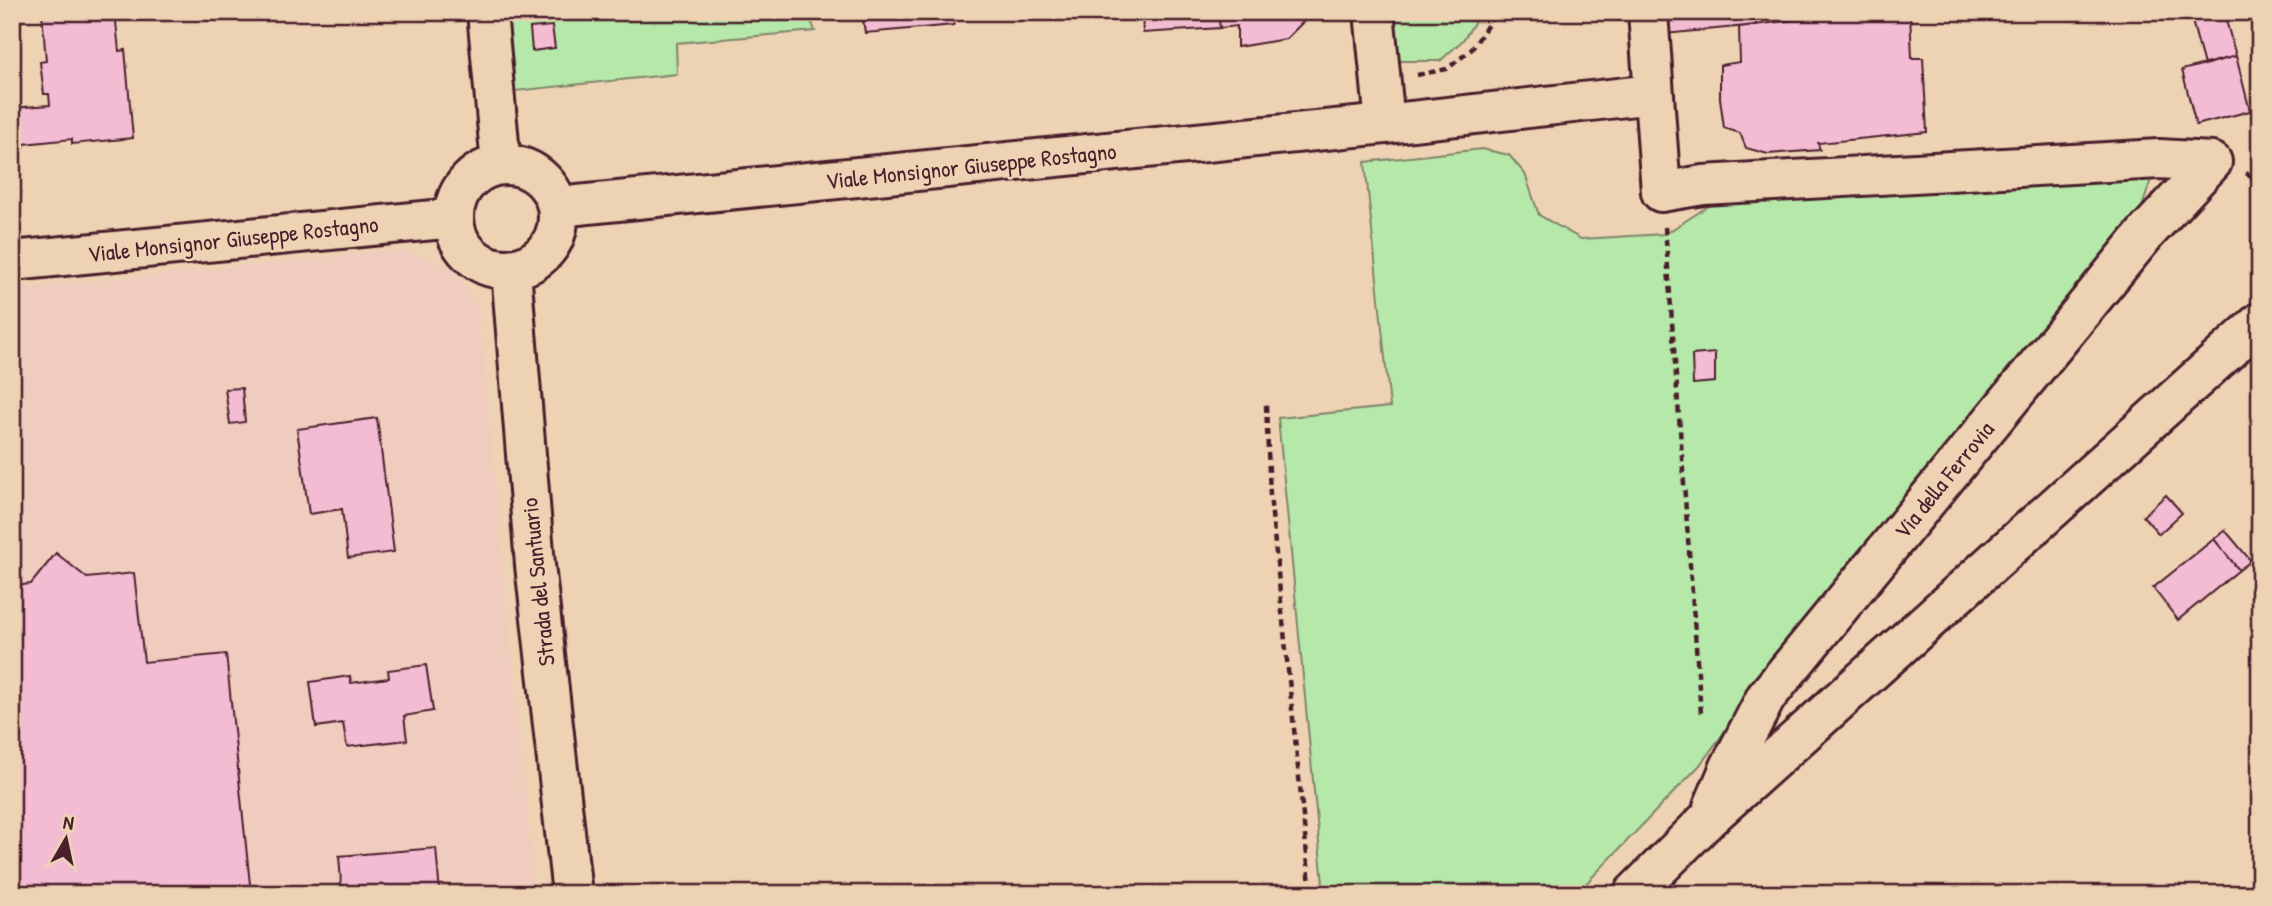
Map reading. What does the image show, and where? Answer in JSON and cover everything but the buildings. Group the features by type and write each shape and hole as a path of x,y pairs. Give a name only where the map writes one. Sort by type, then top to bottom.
{"street":[{"path":"487,12 501,165"},
{"path":"1374,12 1395,123"},
{"path":"1648,12 1661,192"},
{"name":"Viale Monsignor Giuseppe Rostagno","path":"558,207 1395,123 1653,94"},
{"name":"Via della Ferrovia","path":"1661,192 1703,185 2145,160 2212,162 2146,233 1766,697 1730,767 1708,818"},
{"path":"501,165 531,171 544,180 558,207 556,233 543,255 528,265 511,270 494,268 478,261 465,250 457,235 454,218 456,202 462,189 473,177 486,169 501,165"},
{"name":"Viale Monsignor Giuseppe Rostagno","path":"12,261 454,218"},
{"name":"Strada del Santuario","path":"511,270 535,565 572,894"},
{"name":"Via della Ferrovia","path":"1633,894 1708,818 2260,322"}],"path":[{"path":"1395,123 1405,82 1420,73 1447,69 1472,49 1496,12"},
{"path":"1661,192 1701,714"},
{"path":"1266,405 1270,495 1311,894"}],"shaded area":[{"path":"405,249 452,268 478,304 535,894 12,894 12,289"}],"green space":[{"path":"507,12 808,12 815,31 676,43 677,74 515,91"},
{"path":"1390,12 1481,12 1463,40 1440,61 1393,61"},
{"path":"1482,149 1509,155 1525,174 1539,215 1581,239 1665,234 1712,204 2153,174 2136,225 1796,636 1699,766 1576,894 1324,894 1278,418 1390,407 1365,162"}]}
